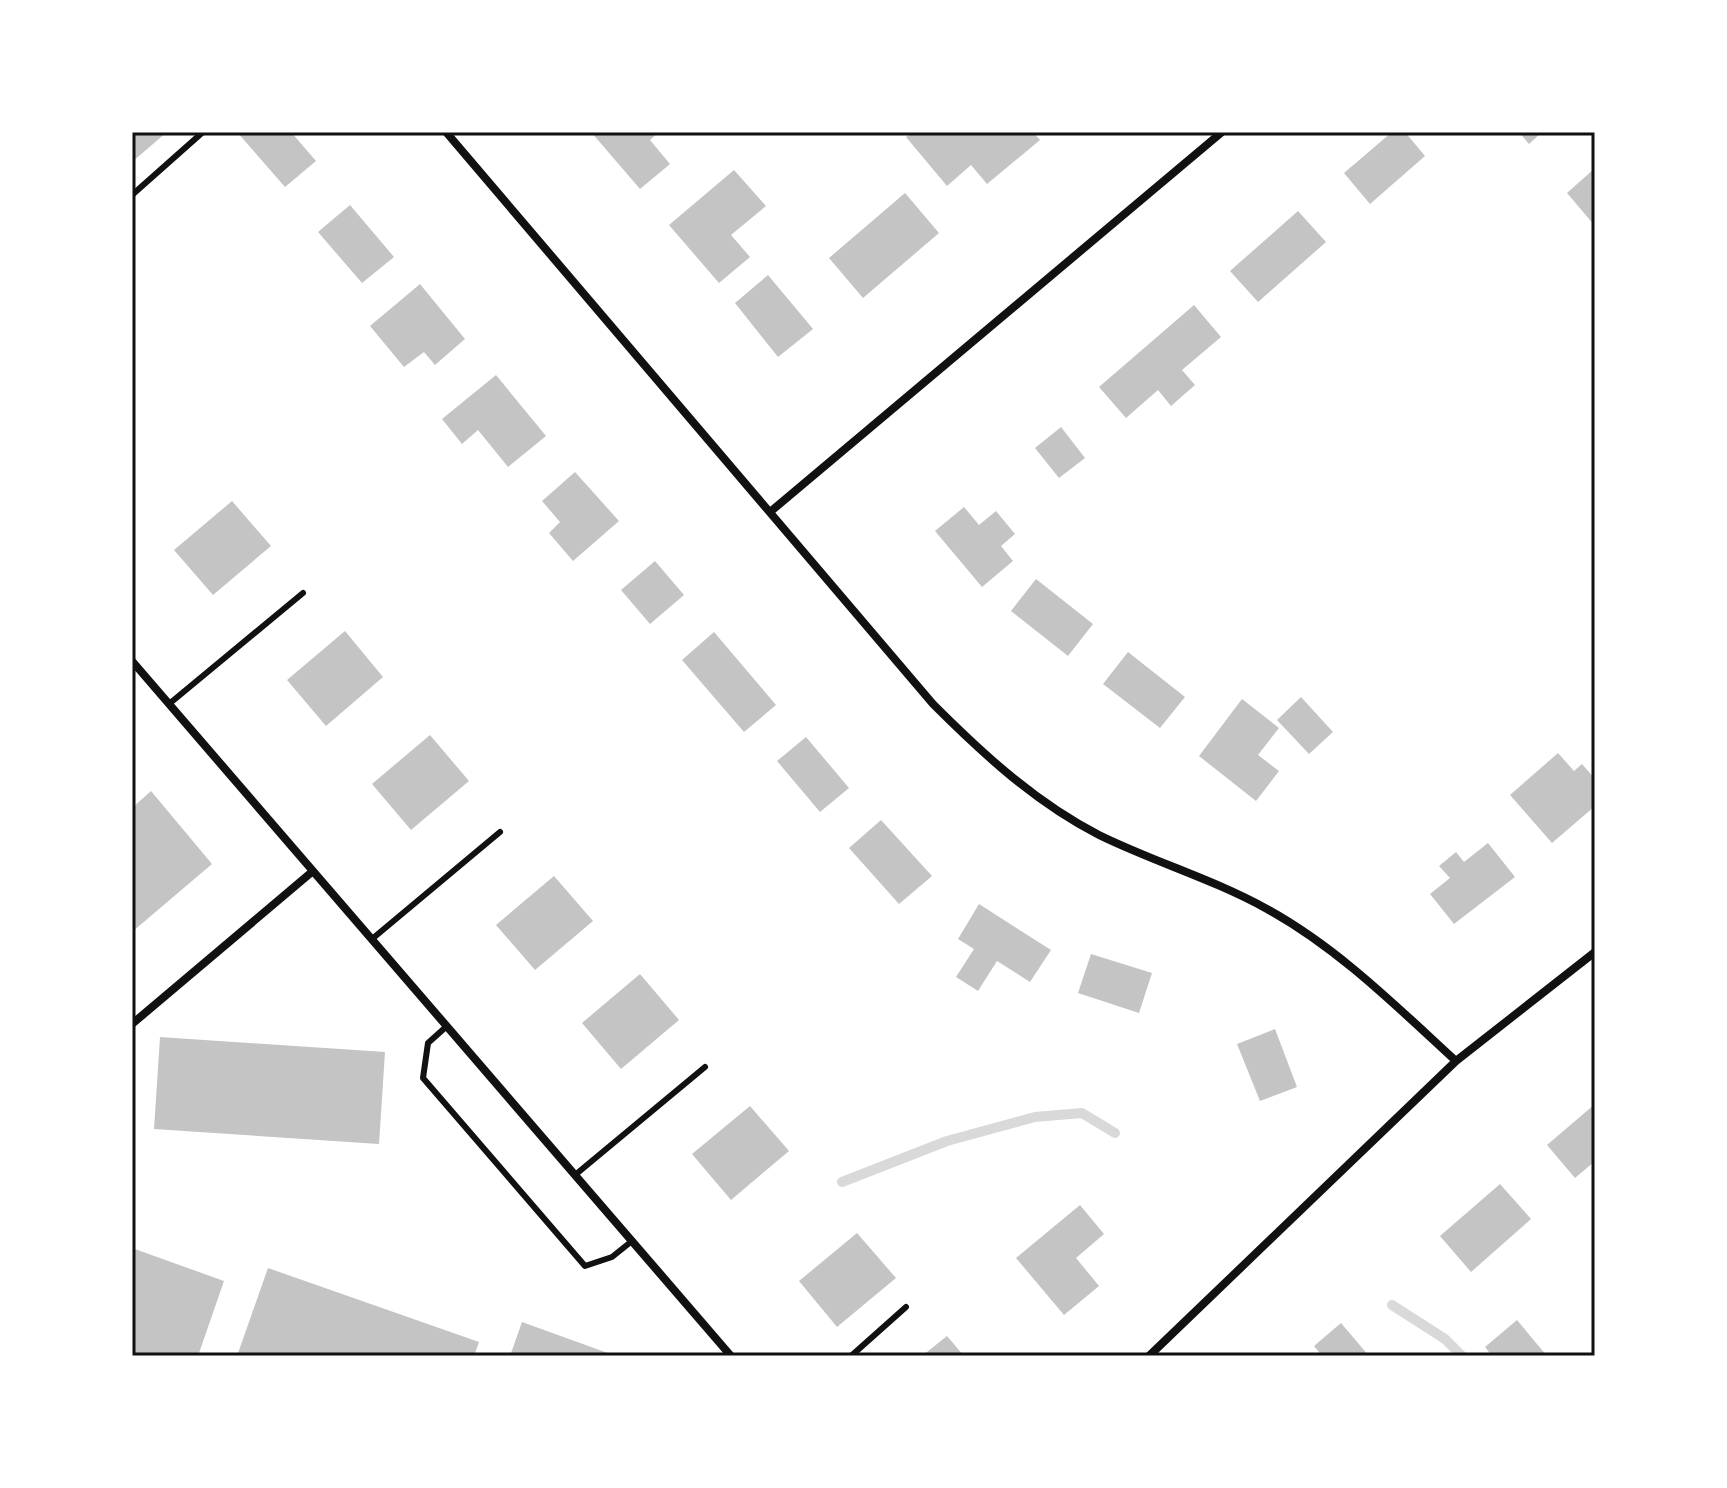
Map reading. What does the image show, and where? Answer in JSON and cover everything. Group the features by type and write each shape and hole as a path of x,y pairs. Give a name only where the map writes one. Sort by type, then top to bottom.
{"street":[{"path":"446,132 933,704 987,758 1047,804 1100,835 1266,908 1314,937 1368,980 1456,1061"},
{"path":"770,512 1222,132"},
{"path":"132,661 731,1356"},
{"path":"132,1024 313,871"},
{"path":"1149,1356 1456,1061 1595,952"}],"lane":[{"path":"132,195 203,132"},
{"path":"169,704 303,593"},
{"path":"372,939 500,832"},
{"path":"447,1026 428,1043 423,1078 585,1266 612,1257 632,1241"},
{"path":"575,1175 705,1067"},
{"path":"851,1356 906,1307"}],"building":[{"path":"132,132 167,132 132,162"},
{"path":"237,132 291,132 316,161 285,187"},
{"path":"591,132 659,132 650,140 670,164 640,189"},
{"path":"912,132 1033,132 1040,140 987,184 971,165 947,186 906,137"},
{"path":"1392,132 1405,132 1425,156 1370,204 1344,173"},
{"path":"1519,132 1542,132 1529,144"},
{"path":"1595,168 1595,226 1567,193"},
{"path":"734,170 766,206 731,235 750,257 719,283 669,225"},
{"path":"905,193 939,233 863,298 829,258"},
{"path":"350,205 394,257 362,283 318,232"},
{"path":"1298,211 1326,242 1258,302 1230,271"},
{"path":"768,275 813,329 778,357 735,303"},
{"path":"420,284 465,339 435,365 424,352 404,367 370,326"},
{"path":"1194,305 1221,337 1182,370 1195,385 1171,406 1158,390 1126,418 1099,387"},
{"path":"496,375 546,436 508,467 478,430 462,444 442,419"},
{"path":"1061,427 1085,458 1059,478 1035,448"},
{"path":"575,472 619,521 573,561 549,533 560,522 542,501"},
{"path":"232,501 271,546 213,595 174,550"},
{"path":"964,507 979,525 996,511 1015,534 1001,546 1013,561 982,587 935,531"},
{"path":"655,561 684,595 650,624 621,590"},
{"path":"1036,579 1093,624 1068,656 1011,611"},
{"path":"345,631 383,677 326,726 287,680"},
{"path":"714,632 776,705 744,732 682,660"},
{"path":"1128,652 1185,697 1160,728 1103,684"},
{"path":"1301,697 1333,732 1309,754 1277,720"},
{"path":"1242,699 1279,728 1258,755 1279,771 1256,801 1199,756"},
{"path":"430,735 469,781 411,830 372,784"},
{"path":"806,737 849,788 820,812 777,761"},
{"path":"1558,753 1574,771 1582,764 1595,779 1595,806 1552,843 1510,795"},
{"path":"151,791 212,864 132,932 132,808"},
{"path":"881,820 932,876 899,904 849,848"},
{"path":"1488,843 1515,877 1454,924 1430,894 1450,878 1439,866 1456,852 1464,862"},
{"path":"554,876 593,921 535,970 496,925"},
{"path":"979,904 1051,950 1030,982 997,961 978,991 956,977 974,949 958,939"},
{"path":"1091,954 1152,973 1139,1013 1078,993"},
{"path":"640,974 679,1020 621,1069 582,1023"},
{"path":"1275,1029 1297,1087 1260,1101 1237,1044"},
{"path":"160,1037 385,1052 379,1144 154,1129"},
{"path":"1595,1104 1595,1161 1575,1178 1547,1145"},
{"path":"750,1106 789,1151 731,1200 692,1154"},
{"path":"1500,1184 1531,1219 1471,1272 1440,1236"},
{"path":"1080,1205 1104,1234 1076,1258 1099,1286 1064,1315 1016,1258"},
{"path":"857,1233 896,1278 837,1327 799,1281"},
{"path":"132,1248 224,1281 198,1356 141,1356 132,1353"},
{"path":"268,1268 479,1342 474,1356 237,1356"},
{"path":"1517,1320 1547,1356 1492,1356 1485,1347"},
{"path":"522,1322 616,1356 510,1356"},
{"path":"1341,1323 1369,1356 1322,1356 1314,1346"},
{"path":"947,1336 964,1356 922,1356"}],"waterway":[{"path":"842,1182 947,1141 1035,1117 1082,1113 1115,1133"},
{"path":"1392,1305 1445,1339 1462,1356"}]}
